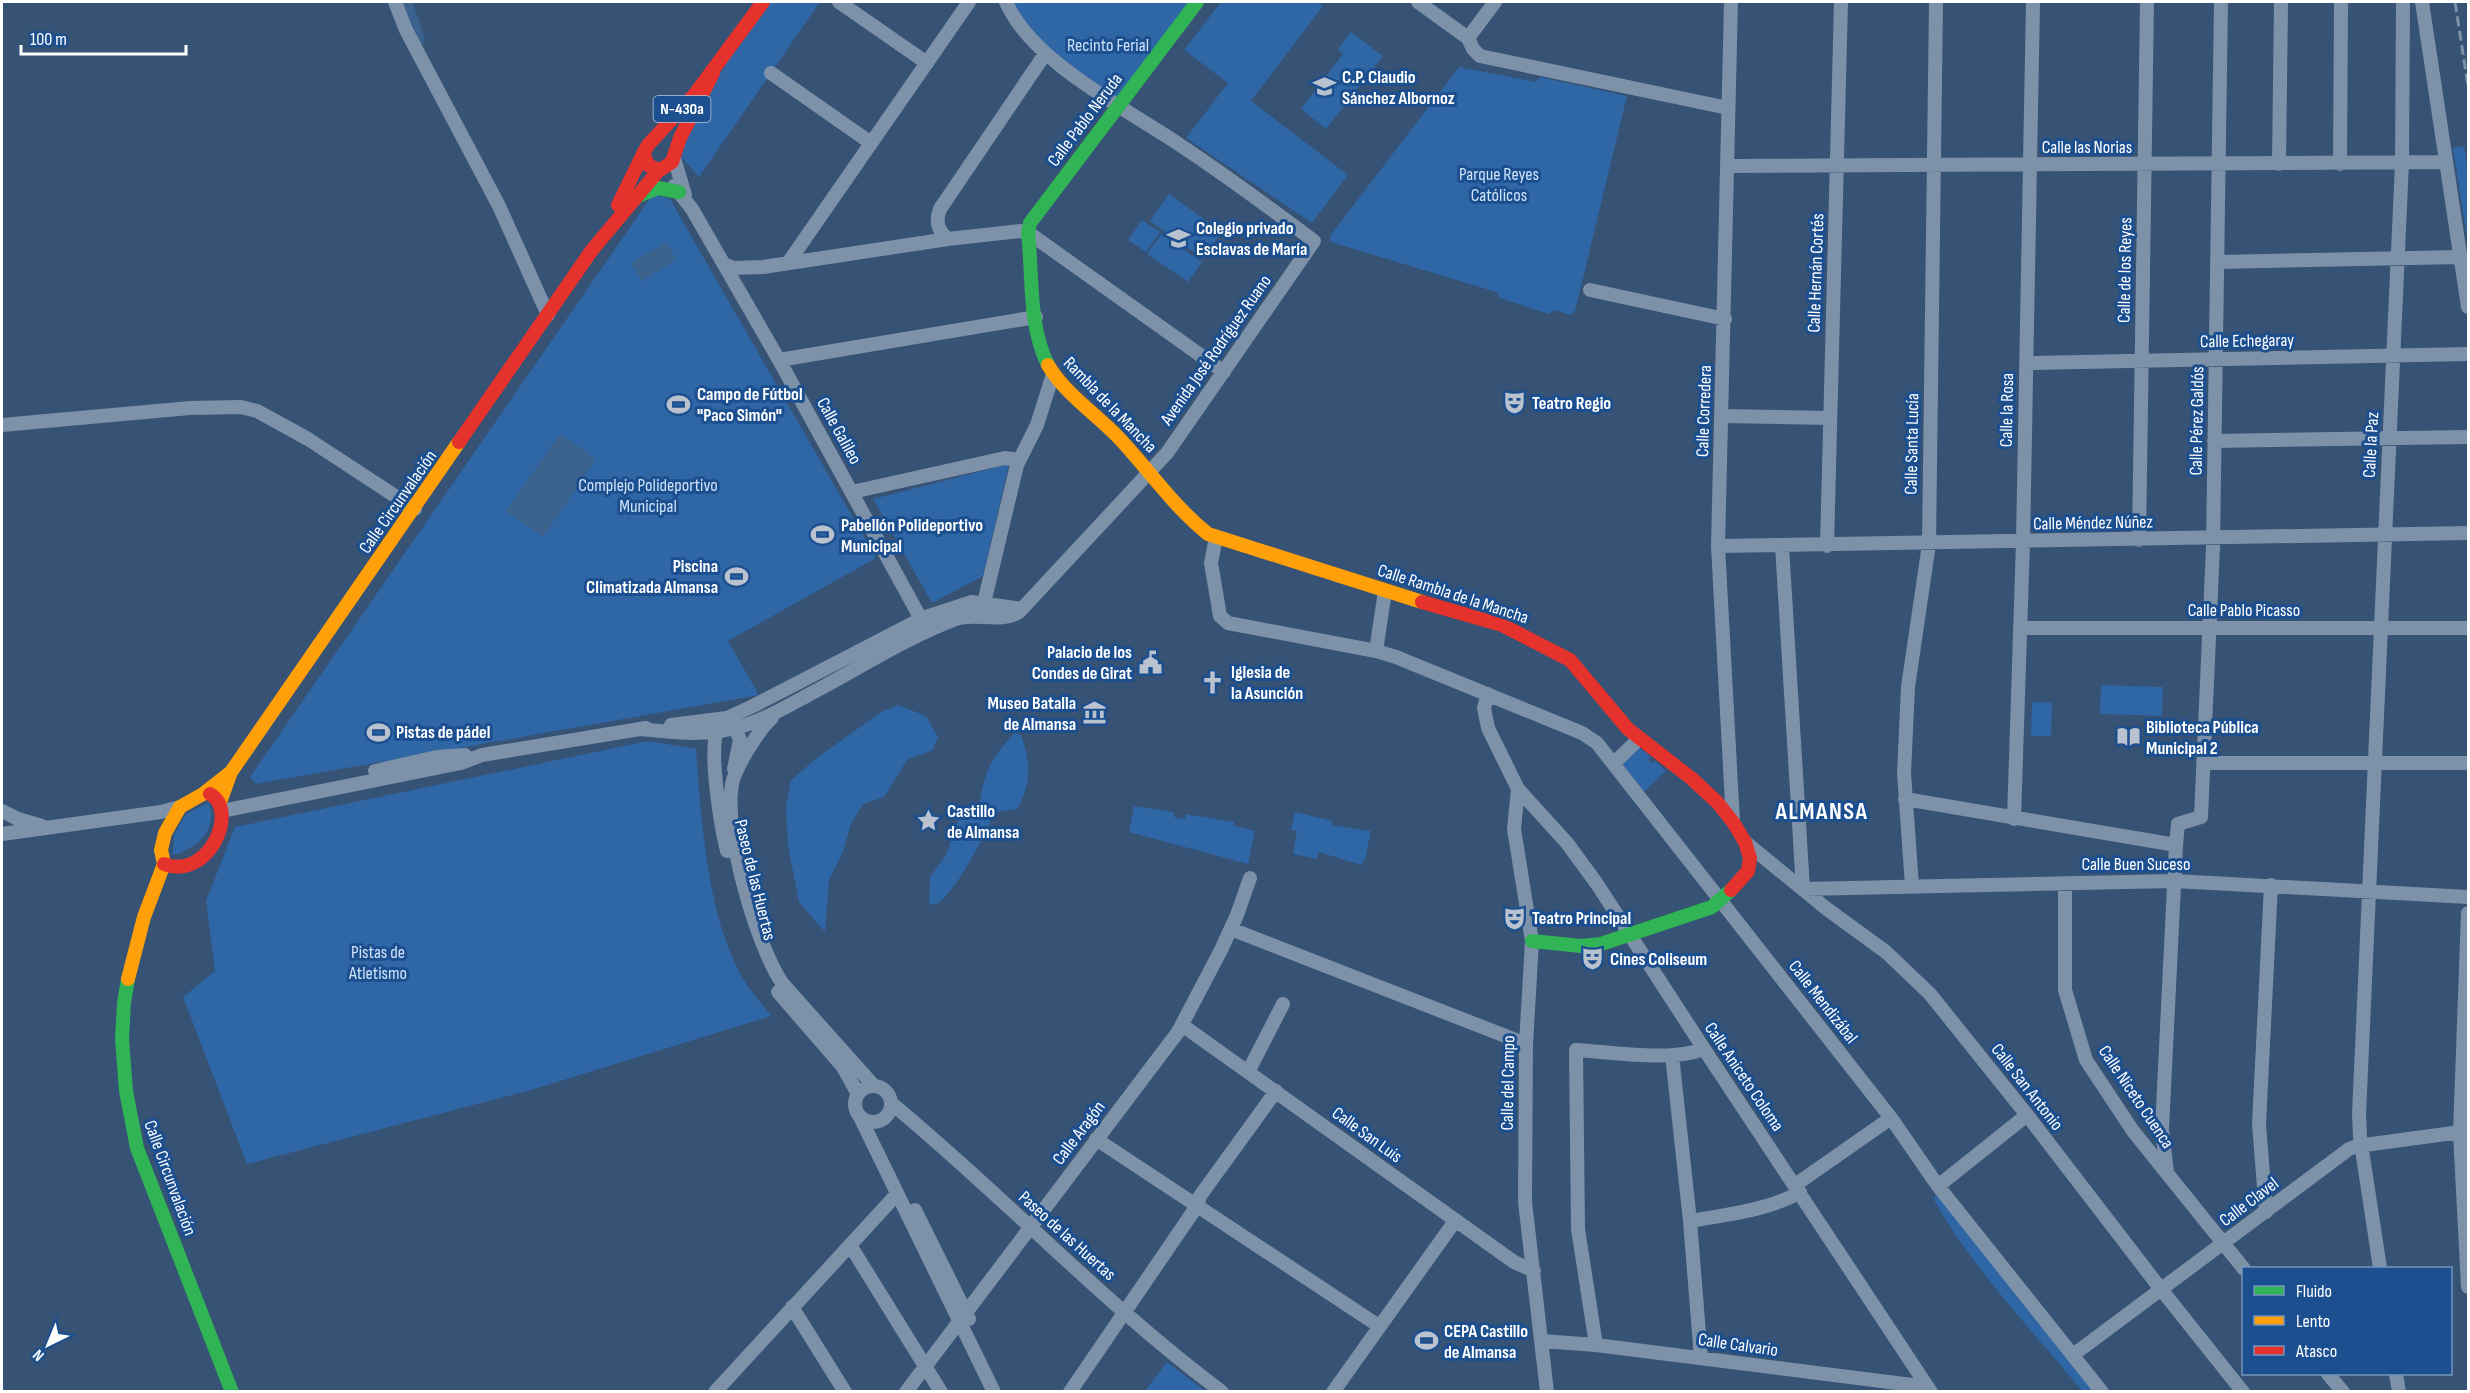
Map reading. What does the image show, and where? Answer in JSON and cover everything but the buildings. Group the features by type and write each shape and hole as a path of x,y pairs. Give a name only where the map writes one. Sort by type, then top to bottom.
{"main road":[{"name":"N-430a","path":"646,149 713,73 763,2"},
{"name":"Calle Pablo Neruda","path":"1028,233 1032,218 1197,2"},
{"name":"N-430a","path":"674,155 713,73"},
{"path":"655,140 666,141 674,155 669,166 659,170 649,166 646,149 655,140"},
{"name":"Calle Circunvalación","path":"592,250 646,149"},
{"name":"Calle Circunvalación","path":"232,1392 137,1148 128,1109 122,1056 124,1003 134,951 151,899 169,866 198,860 213,845 221,828 221,806 231,772 592,250 659,170"},
{"path":"637,196 658,187 671,188 683,196"},
{"name":"Rambla de la Mancha","path":"1028,233 1041,349 1053,374 1150,473 1192,521 1216,537"},
{"name":"Calle Rambla de la Mancha","path":"1216,537 1384,591 1502,625 1554,650 1570,660 1619,719 1639,739 1691,778 1717,802 1734,822 1745,842"},
{"path":"169,866 161,850 165,833 180,807 203,794 231,772"},
{"path":"203,794 213,795 221,806"},
{"path":"1532,941 1581,946 1601,944 1712,907 1721,901 1748,871 1750,858 1745,842"}],"street":[{"path":"395,2 406,30 499,206 548,315"},
{"path":"839,2 927,63"},
{"path":"788,263 969,2"},
{"path":"1005,2 1017,23 1045,54 1118,105"},
{"path":"1418,2 1468,38 1473,49 1480,56 1728,108"},
{"path":"1468,38 1495,2"},
{"name":"Calle Corredera","path":"1731,2 1718,546 1734,822"},
{"name":"Calle Hernán Cortés","path":"1827,546 1841,2"},
{"name":"Calle Santa Lucía","path":"1912,886 1905,799 1908,687 1929,544 1936,2"},
{"name":"Calle la Rosa","path":"2014,819 2023,542 2033,2"},
{"name":"Calle de los Reyes","path":"2139,540 2147,2"},
{"name":"Calle Pérez Galdós","path":"2176,845 2178,824 2201,817 2204,763 2213,538 2221,2"},
{"path":"2279,164 2281,2"},
{"path":"2340,164 2342,2"},
{"name":"Calle la Paz","path":"2380,1267 2361,1146 2359,1114 2402,163 2403,2"},
{"path":"2422,2 2469,307"},
{"path":"948,239 939,228 937,220 940,209 1045,54"},
{"path":"771,73 871,143"},
{"name":"Avenida José Rodríguez Ruano","path":"1022,609 1167,453 1314,241 1180,145 1118,105"},
{"name":"Calle Galileo","path":"674,155 683,196"},
{"name":"Calle las Norias","path":"1728,166 2445,162"},
{"name":"Calle Galileo","path":"659,170 683,196 741,294 925,624"},
{"path":"724,265 734,268 763,267 1009,231 1028,233 1224,372"},
{"path":"2217,262 2460,257"},
{"path":"741,294 747,278 763,267"},
{"path":"1590,290 1725,319"},
{"path":"779,360 1036,317"},
{"name":"Calle Echegaray","path":"2026,363 2469,354"},
{"path":"959,618 978,609 984,603 1019,460 1034,432 1053,374"},
{"path":"2,425 214,406 241,407 257,411 308,439 415,509"},
{"path":"1721,416 1830,418"},
{"path":"2214,441 2469,437"},
{"path":"852,492 1005,458 1019,460"},
{"name":"Calle Méndez Núñez","path":"1718,546 1827,546 2469,533"},
{"name":"Calle Mendizábal","path":"1216,537 1211,562 1221,616 1227,623 1376,651 1407,660 1582,733 1597,743 1891,1118 1938,1186 2102,1392"},
{"path":"1782,546 1803,889"},
{"path":"1376,651 1384,591"},
{"path":"221,806 461,763 482,755 639,729 726,727 753,706 966,603 984,603 1022,609"},
{"path":"668,732 755,722 782,709 925,624 959,618 1012,616 1022,609"},
{"name":"Calle Pablo Picasso","path":"2020,628 2469,628"},
{"name":"Calle Aniceto Coloma","path":"1488,694 1484,708 1488,728 1518,789 1584,865 1930,1390"},
{"name":"Paseo de las Huertas","path":"734,779 759,730 782,709"},
{"name":"Paseo de las Huertas","path":"858,1094 843,1067 773,986 750,941 721,826 714,749 726,727 740,740 735,758 731,821 733,837 757,933 766,955 788,990 874,1086"},
{"path":"639,729 691,736 714,749"},
{"path":"1614,763 1639,739"},
{"path":"2204,763 2469,763"},
{"name":"Calle del Campo","path":"1518,789 1514,829 1532,941 1526,1044 1525,1202 1547,1387"},
{"path":"1905,799 2176,845 2162,1129 2167,1173"},
{"path":"2,834 161,812 180,807"},
{"path":"2,811 18,819 46,827"},
{"name":"Calle San Antonio","path":"1745,842 1886,952 1918,981 2027,1115 2243,1392"},
{"name":"Calle Aragón","path":"906,1392 1182,1025 1231,929 1250,878"},
{"name":"Calle Buen Suceso","path":"1803,889 2174,881 2469,897"},
{"name":"Calle Niceto Cuenca","path":"2065,883 2065,990 2084,1054 2133,1131 2242,1267"},
{"path":"2266,1212 2259,1124 2271,885"},
{"path":"2469,913 2464,1132 2469,1287"},
{"path":"1231,929 1526,1044"},
{"path":"1248,1072 1283,1005"},
{"name":"Calle San Luis","path":"1182,1025 1455,1221 1514,1262 1534,1271"},
{"path":"1596,1345 1578,1229 1576,1050 1672,1055 1691,1053 1704,1048"},
{"path":"1672,1055 1690,1221 1701,1358"},
{"path":"866,1120 883,1119 891,1103 886,1092 874,1086 868,1086 858,1094 855,1106 866,1120 964,1317 993,1392"},
{"path":"1070,1392 1197,1206 1200,1196 1276,1092"},
{"name":"Paseo de las Huertas","path":"891,1103 932,1137 1029,1228 1125,1312 1187,1366 1222,1392"},
{"path":"1938,1186 2027,1115"},
{"path":"1690,1221 1787,1199 1891,1118"},
{"path":"866,1120 897,1194 1004,1392"},
{"name":"Calle Clavel","path":"2073,1355 2349,1149 2464,1132"},
{"path":"1096,1139 1379,1326"},
{"path":"722,1389 792,1307 897,1194"},
{"path":"1333,1392 1455,1221"},
{"path":"850,1245 941,1392"},
{"path":"792,1307 846,1392"},
{"name":"Calle Calvario","path":"1542,1341 1701,1358 1930,1390"},
{"path":"2329,1375 2343,1392"},
{"path":"2396,1375 2399,1392"},
{"path":"1839,1392 1842,1377"}],"green space":[{"path":"763,2 820,2 699,177 675,150"},
{"name":"Recinto Ferial","path":"1006,2 1197,2 1118,105 1045,54"},
{"path":"1221,2 1318,2 1323,6 1251,101 1348,175 1312,223 1186,138 1228,83 1184,50"},
{"path":"1351,32 1383,56 1326,129 1301,109 1343,54 1338,49"},
{"name":"Parque Reyes Católicos","path":"1459,67 1536,82 1540,77 1627,96 1575,311 1570,315 1554,310 1548,314 1500,298 1496,292 1331,242 1330,236"},
{"path":"2464,146 2468,170 2468,244 2453,148"},
{"name":"Complejo Polideportivo Municipal","path":"653,194 670,199 876,558 728,641 759,695 256,784 250,777"},
{"path":"1169,194 1222,232 1203,259 1150,221"},
{"path":"1142,220 1160,232 1146,252 1128,240"},
{"path":"1161,234 1202,262 1188,282 1147,254"},
{"path":"1009,464 983,576 932,603 873,499"},
{"path":"2101,685 2163,687 2162,716 2100,714"},
{"path":"2032,702 2052,703 2051,736 2031,736"},
{"path":"898,705 926,716 938,737 933,750 907,760 884,797 863,804 851,824 843,852 829,880 825,932 799,902 788,846 786,807 791,780 818,757 881,712"},
{"path":"1015,733 1021,735 1028,764 1025,790 1017,809 994,813 955,885 939,903 929,905 930,877 946,855 959,817 967,805 971,809 979,805 984,782 994,758"},
{"name":"Pistas de Atletismo","path":"648,741 696,749 703,834 720,924 741,975 771,1016 531,1090 247,1164 183,997 215,971 206,901 235,827"},
{"path":"1638,747 1651,757 1649,760 1652,763 1655,761 1666,771 1644,792 1621,762"},
{"path":"209,802 211,820 204,836 190,848 173,855 174,835 186,814"},
{"path":"1134,806 1174,812 1174,817 1185,819 1186,814 1234,822 1234,826 1255,831 1248,864 1129,832"},
{"path":"1295,812 1332,821 1332,825 1371,831 1365,860 1361,865 1319,852 1317,859 1293,854 1297,831 1291,830"},
{"path":"1938,1186 2102,1391 2082,1391 1985,1275 1934,1200"},
{"path":"1167,1362 1205,1391 1145,1391"}],"shaded area":[{"path":"667,242 676,260 641,281 631,263"},
{"path":"560,434 596,459 543,537 506,511"}],"waterway":[{"path":"406,2 419,39"}],"railway":[{"path":"2455,2 2468,86"}],"traffic: fast":[{"path":"1048,365 1037,334 1034,317 1028,233 1030,223 1197,2"},
{"path":"638,196 658,188 679,192"},
{"path":"1532,941 1581,946 1601,944 1712,907 1731,890"},
{"path":"128,979 122,1039 126,1091 137,1148 232,1392"}],"traffic: slow":[{"path":"1048,365 1063,385 1119,438 1173,500 1208,534 1422,602"},
{"path":"220,802 231,772 459,442"},
{"path":"128,979 144,917 164,864 161,850 165,833 180,807 203,794 231,772"}],"traffic: jam":[{"path":"713,73 680,138 672,162 660,170 649,166 643,154 648,145 695,94 763,2"},
{"path":"618,205 643,154"},
{"path":"459,442 592,250 659,170"},
{"path":"1422,602 1502,625 1570,660 1628,729 1691,778 1717,802 1733,822 1745,842 1750,858 1748,871 1731,890"},
{"path":"164,864 180,867 194,863 206,854 215,842 222,814 218,803 210,794"}],"place":[{"name":"C.P. Claudio Sánchez Albornoz","path":"1324,87"},
{"name":"Colegio privado Esclavas de María","path":"1178,238"},
{"name":"Teatro Regio","path":"1514,403"},
{"name":"Campo de Fútbol \"Paco Simón\"","path":"679,404"},
{"name":"Pabellón Polideportivo Municipal","path":"823,535"},
{"name":"Piscina Climatizada Almansa","path":"736,576"},
{"name":"Palacio de los Condes de Girat","path":"1150,662"},
{"name":"Iglesia de la Asunción","path":"1213,682"},
{"name":"Museo Batalla de Almansa","path":"1094,713"},
{"name":"Pistas de pádel","path":"378,732"},
{"name":"Biblioteca Pública Municipal 2","path":"2128,737"},
{"name":"Castillo de Almansa","path":"929,821"},
{"name":"Teatro Principal","path":"1514,918"},
{"name":"Cines Coliseum","path":"1592,959"},
{"name":"CEPA Castillo de Almansa","path":"1426,1341"}],"district":[{"name":"ALMANSA","path":"1822,811"}]}
